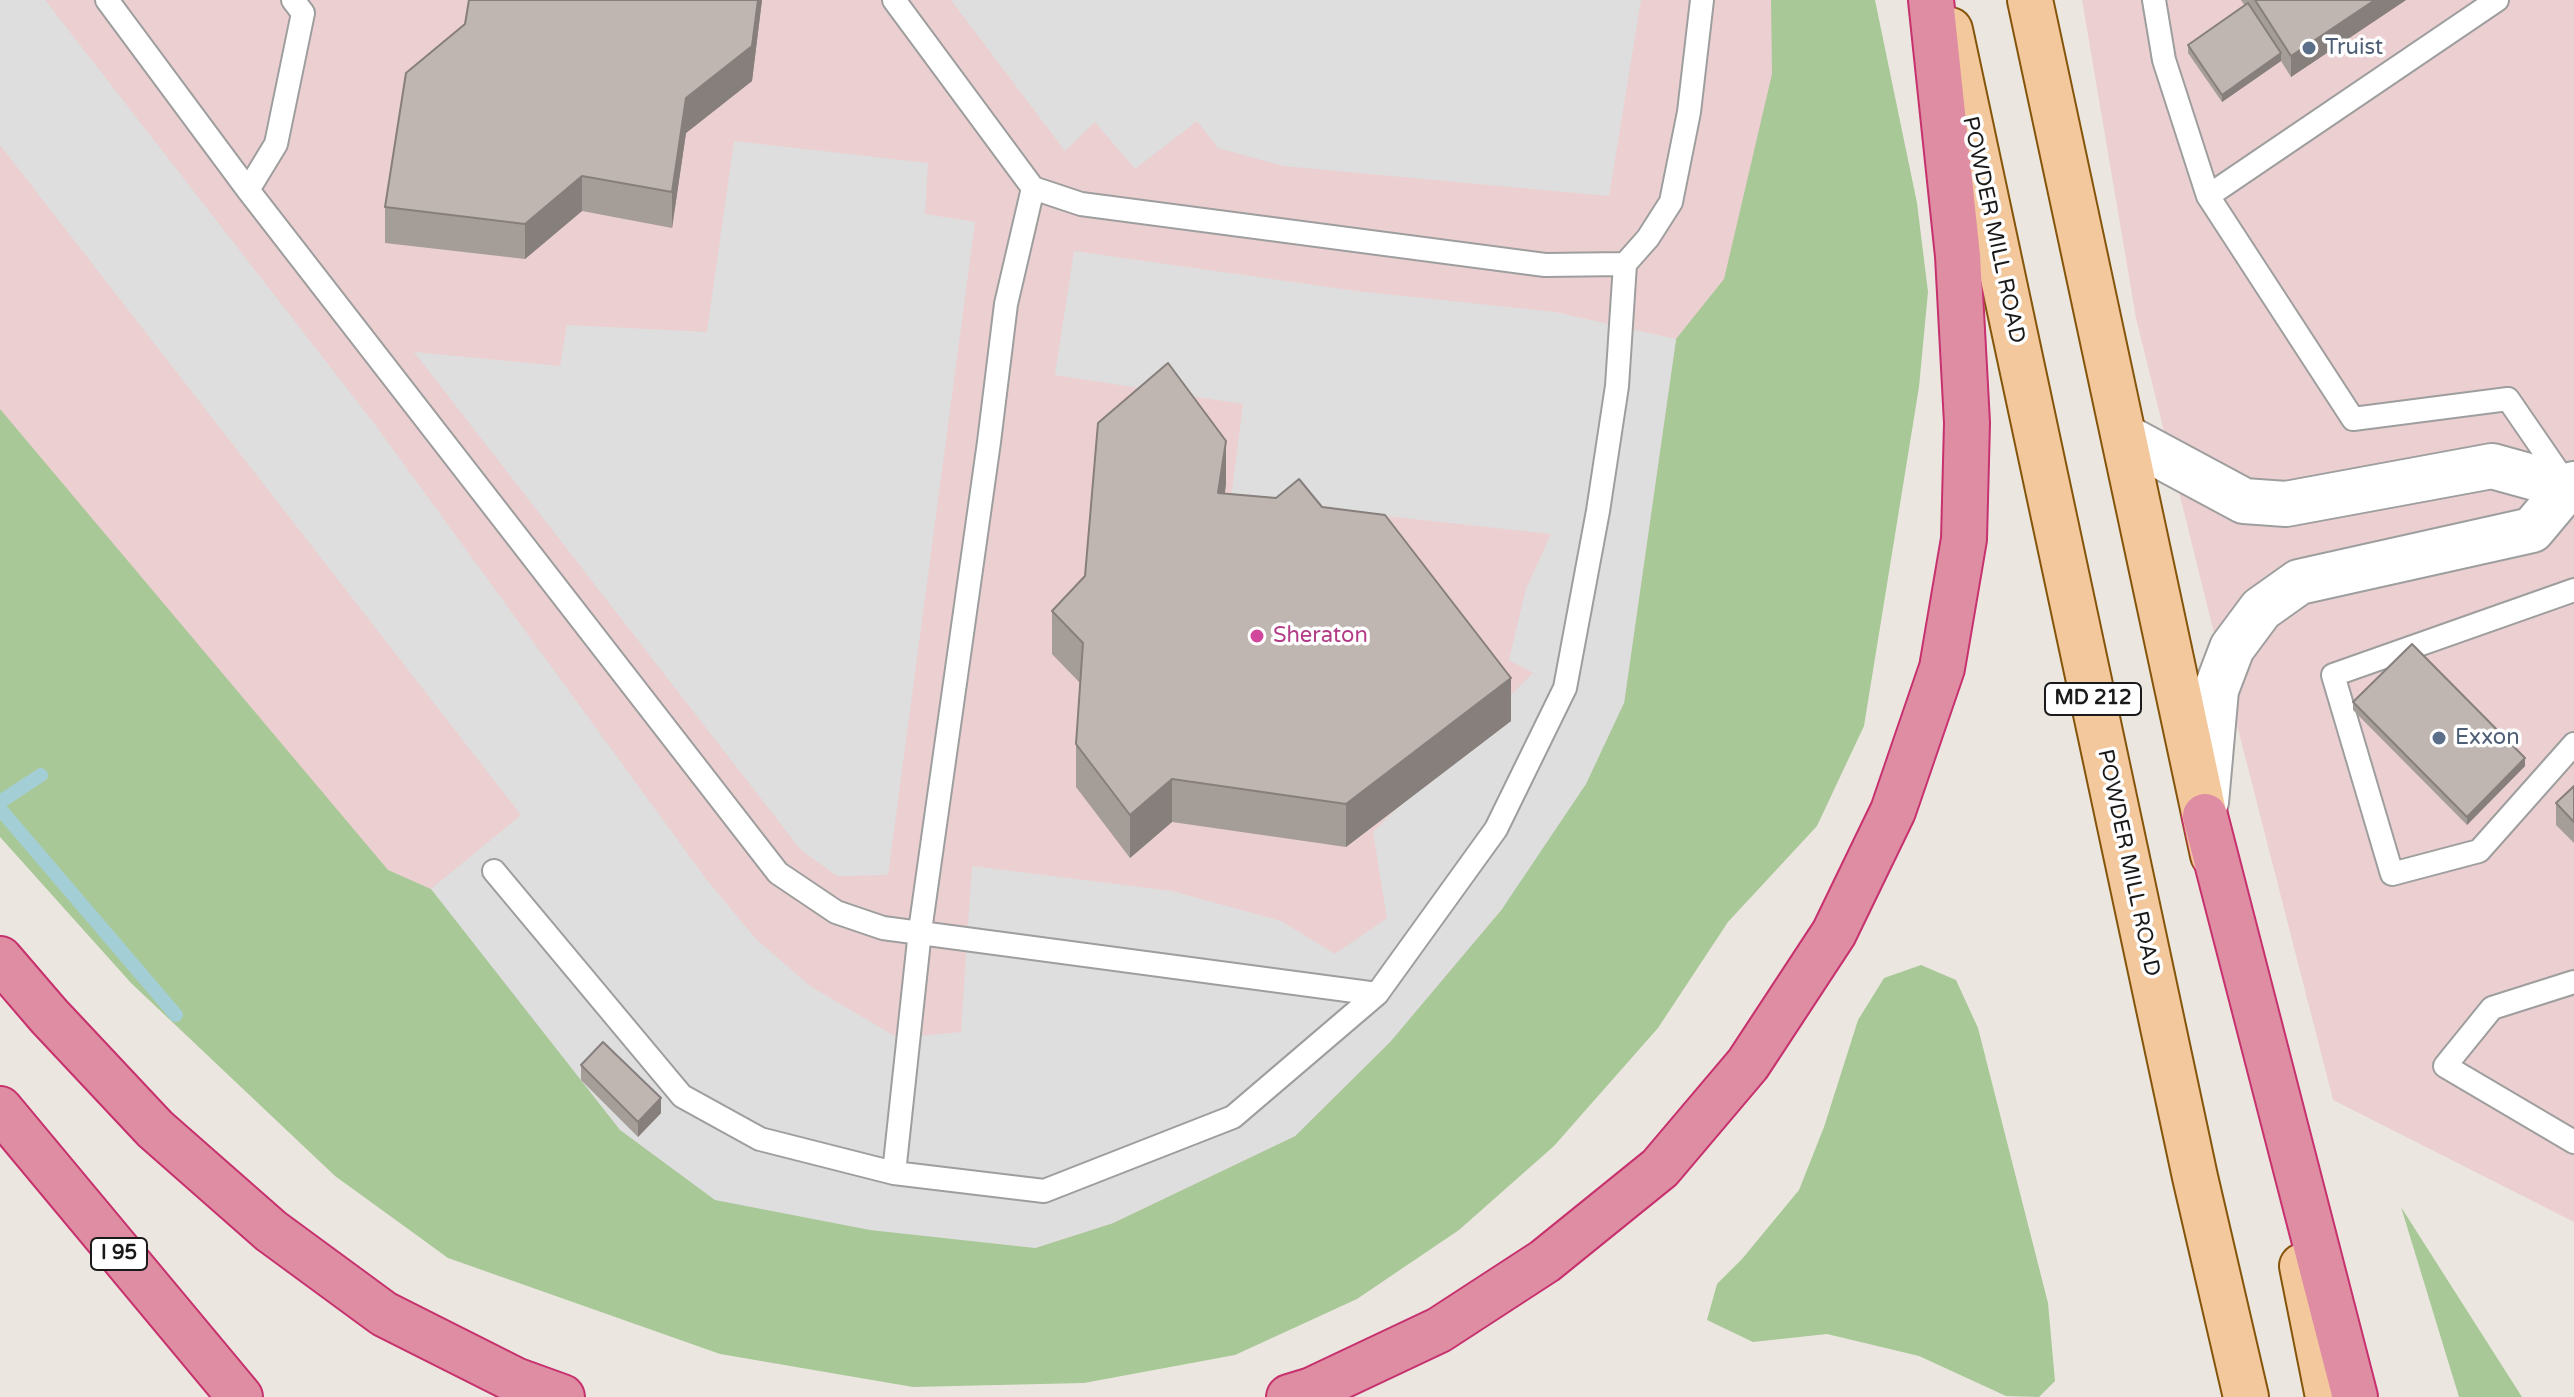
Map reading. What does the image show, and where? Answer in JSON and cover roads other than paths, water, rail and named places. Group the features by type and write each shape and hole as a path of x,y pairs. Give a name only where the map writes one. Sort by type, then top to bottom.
{"highway":[{"path":"1289,1397 1312,1390 1439,1330 1545,1261 1660,1168 1748,1064 1834,933 1893,811 1942,668 1964,539 1967,423 1958,256 1931,0"},
{"path":"2205,816 2355,1397"},
{"path":"0,959 155,1129 271,1231 384,1314 515,1380 562,1397"},
{"name":"I 95","path":"0,1109 240,1397"}],"main road":[{"name":"POWDER MILL ROAD","path":"1944,0 2195,1177 2246,1397"},
{"path":"2030,0 2328,1397"}],"street":[{"path":"2125,437 2244,501 2286,504 2492,466 2572,489 2532,530 2299,582 2261,609 2232,648 2216,690 2205,816"}],"lane":[{"path":"107,0 248,190 778,873 836,912 883,928 1377,994"},
{"path":"248,190 276,144 303,13 293,0"},
{"path":"894,0 1033,188 1081,204 1545,265 1625,264"},
{"path":"494,871 682,1096 760,1139 894,1173 1044,1191 1233,1117 1377,994 1496,829 1565,688 1598,511 1617,386 1625,264 1648,238 1671,202 1689,112 1702,0"},
{"path":"2154,0 2164,60 2208,196 2353,419 2508,399 2572,489"},
{"path":"2208,196 2497,0"},
{"path":"894,1173 920,931 1009,286 1033,188"},
{"path":"2574,590 2333,675 2392,874 2479,851 2574,744"},
{"path":"2574,982 2492,1008 2445,1066 2574,1142"}],"waterway":[{"path":"0,802 41,775"},
{"path":"0,809 176,1015"}],"place":[{"name":"Truist","path":"2309,48"},
{"name":"Sheraton","path":"1257,636"},
{"name":"Exxon","path":"2439,738"}]}
